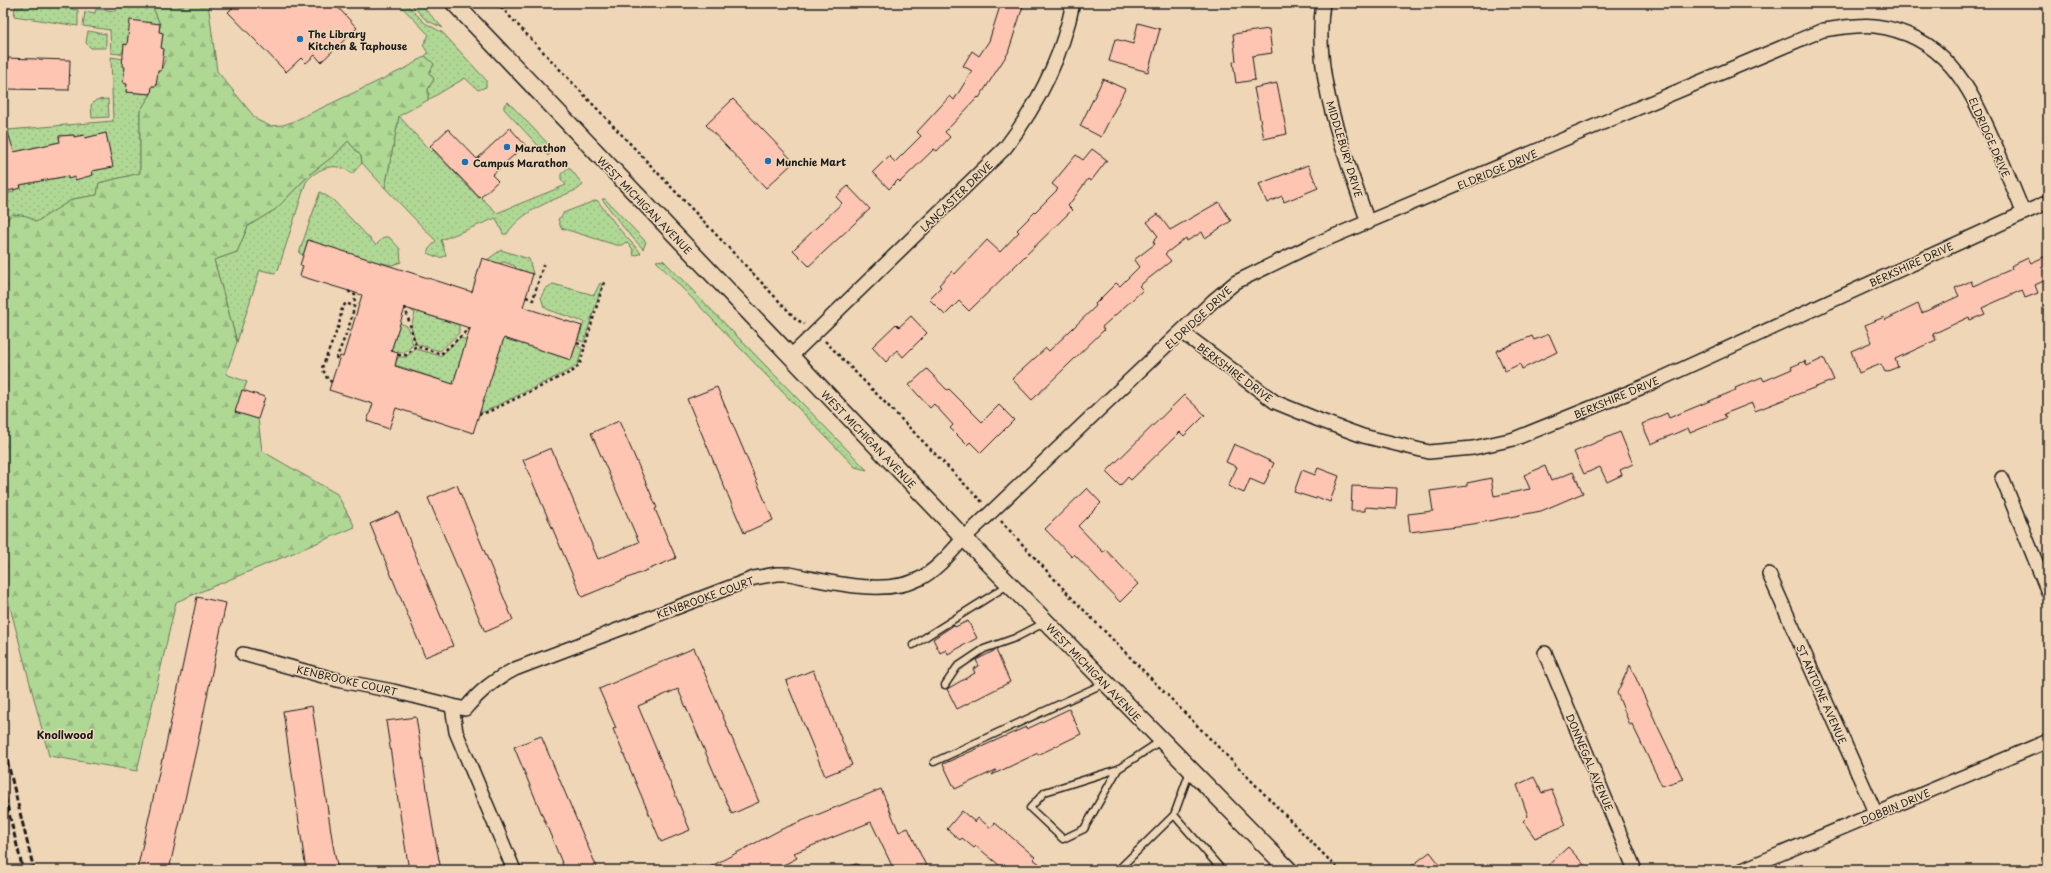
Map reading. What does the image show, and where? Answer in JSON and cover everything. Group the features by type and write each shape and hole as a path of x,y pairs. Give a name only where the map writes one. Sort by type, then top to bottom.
{"street":[{"name":"WEST MICHIGAN AVENUE","path":"454,3 790,357 964,538 1162,740 1280,867"},
{"name":"LANCASTER DRIVE","path":"790,357 1005,148 1022,126 1048,78 1068,26 1073,3"},
{"name":"MIDDLEBURY DRIVE","path":"1323,3 1322,52 1328,94 1337,129 1368,223"},
{"name":"ELDRIDGE DRIVE","path":"964,538 1214,300 1236,282 1308,247 1823,30 1873,26 1897,30 1936,51 1954,68 1968,86 2024,212"},
{"name":"BERKSHIRE DRIVE","path":"1182,332 1275,402 1320,420 1363,436 1429,452 1473,448 1514,439 1645,386 2048,202"},
{"path":"2002,478 2048,592"},
{"name":"KENBROOKE COURT","path":"243,654 341,681 393,691 465,709 479,692 494,680 515,669 754,578 777,574 789,574 864,587 881,587 906,583 918,580 933,570 964,538"},
{"name":"ST ANTOINE AVENUE","path":"1769,574 1876,814"},
{"name":"DONNEGAL AVENUE","path":"1545,653 1635,870"},
{"path":"452,706 456,732 514,870"},
{"name":"DOBBIN DRIVE","path":"1742,870 2048,740"}],"lane":[{"path":"912,645 1009,584"},
{"path":"945,685 957,667 984,649 1015,638 1046,622"},
{"path":"934,762 1105,683"},
{"path":"1118,769 1084,829 1063,839 1030,808 1045,792 1118,769 1162,740"},
{"path":"1118,870 1174,815 1190,770"},
{"path":"1174,815 1222,870"},
{"path":"852,870 856,868 857,870"}],"path":[{"path":"497,3 796,319 816,332 992,512 1070,596 1339,870"},
{"path":"526,297 532,300 544,262"},
{"path":"479,414 488,412 573,371 580,364 604,282"},
{"path":"336,359 348,329 355,294 346,290"},
{"path":"332,382 328,380 322,368 338,325 342,308 346,303 353,306"},
{"path":"405,308 416,346"},
{"path":"416,346 441,354 470,328"},
{"path":"577,343 585,346"},
{"path":"398,356 406,355 416,346"}],"green space":[{"path":"39,3 55,3 55,6 78,10 78,26 14,16 15,7 23,7 23,4 39,6"},
{"path":"117,3 151,3 160,24 127,45 124,44 124,52 121,54 111,53 110,30 83,26 85,11 95,13 96,9 116,11"},
{"path":"151,3 208,3 217,71 257,120 270,126 283,125 292,122 408,67 425,56 434,64 429,73 434,79 428,89 428,100 399,116 385,188 362,163 361,156 348,141 336,154 310,174 276,209 248,226 237,252 214,260 237,342 226,374 247,382 235,412 258,419 262,451 337,494 355,527 176,602 137,771 49,756 3,580 3,223 13,214 27,216 36,222 73,199 97,195 99,183 140,173 140,111 151,94 152,86 156,86 158,71 161,71 166,57 163,57 164,50 161,48 163,33 159,32 160,24"},
{"path":"398,3 405,3 425,23 443,33 486,80 486,87 478,90 465,78 428,100 428,89 434,79 429,73 434,64 425,56 428,53 423,45 429,35"},
{"path":"410,3 419,3 443,28 426,20"},
{"path":"88,31 106,34 106,48 91,48 86,43"},
{"path":"111,57 123,59 125,67 123,82 127,84 126,92 151,94 140,111 140,173 99,183 97,195 73,199 36,222 27,216 3,223 3,192 14,192 14,189 21,188 20,185 36,182 51,175 51,179 68,176 68,178 89,176 93,175 92,171 112,167 106,133 85,138 84,135 74,137 73,135 60,136 60,142 14,152 13,149 4,148 8,130 113,121"},
{"path":"108,99 109,117 92,118 91,105 96,100"},
{"path":"508,102 554,150 548,156 504,109 504,105"},
{"path":"399,116 431,152 433,150 479,198 481,197 497,213 566,185 561,179 561,174 569,167 583,185 578,189 529,212 513,226 507,234 503,234 496,218 441,240 446,255 442,257 435,256 428,253 428,250 436,241 385,188"},
{"path":"348,141 361,156 362,163 352,174 340,167 328,168 316,173 306,182 278,270 275,273 260,270 237,342 214,260 237,252 248,226 276,209 310,174 336,154"},
{"path":"320,192 333,200 376,245 384,237 389,237 400,249 401,262 392,265 377,262 308,240 303,255 299,253"},
{"path":"602,199 605,199 646,242 643,249 623,227"},
{"path":"597,200 620,230 641,253 634,256 632,248 626,242 622,245 616,245 561,228 558,219 563,215 563,213"},
{"path":"501,250 529,259 533,274 516,269 515,266 504,262 499,264 487,260"},
{"path":"663,260 867,470 855,467 656,261"},
{"path":"600,283 602,285 584,342 578,340 584,322 549,310 544,307 541,297 545,289 553,284 594,295"},
{"path":"409,309 459,325 459,333 440,351 416,344 411,327 415,313"},
{"path":"400,323 407,326 413,345 404,353 391,351"},
{"path":"460,338 467,340 453,384 395,365 398,357 406,357 416,349 441,356"},
{"path":"504,338 571,360 576,345 582,349 578,364 572,369 484,412 479,412"}],"building":[{"name":"The Library Kitchen & Taphouse","path":"238,3 334,3 357,28 321,62 315,55 306,63 301,58 286,72 228,12"},
{"path":"1001,3 1024,3 1008,53 979,98 978,97 945,132 950,137 937,151 934,149 900,182 898,180 889,189 873,172 889,156 895,162 921,136 917,132 950,96 954,100 972,71 963,66 972,51 979,56 989,41"},
{"path":"130,20 160,24 159,32 163,33 161,48 164,49 161,71 158,71 156,86 152,86 151,94 126,92 127,84 123,83 125,67 122,66 124,44 127,45"},
{"path":"1138,23 1160,29 1148,72 1109,61 1115,39 1133,44"},
{"path":"1269,29 1272,53 1252,56 1255,80 1236,83 1233,62 1236,61 1233,34"},
{"path":"3,58 70,60 69,90 3,89"},
{"path":"1103,79 1125,89 1101,137 1080,126"},
{"path":"1277,83 1287,134 1264,139 1254,88"},
{"path":"733,99 794,162 766,188 706,125"},
{"path":"6,126 14,152 60,142 59,136 74,135 74,137 84,135 85,138 106,133 113,167 92,171 93,175 75,180 75,177 68,179 68,176 20,185 21,188 3,192 3,127"},
{"path":"510,128 525,145 492,175 498,181 480,198 430,146 448,129 477,159"},
{"path":"1092,149 1107,160 1091,181 1088,179 1068,206 1072,210 969,311 959,301 945,315 929,299 941,287 939,285 952,271 955,274 987,240 1000,252 1019,232 1017,230 1058,189 1052,184 1076,155 1083,160"},
{"path":"1308,165 1318,188 1284,202 1282,196 1267,203 1259,184"},
{"path":"848,186 870,209 809,266 793,250 842,203 836,197"},
{"path":"1219,202 1231,221 1205,238 1202,232 1187,241 1186,238 1165,254 1171,261 1139,286 1143,290 1102,327 1104,330 1032,400 1012,379 1046,348 1049,351 1096,306 1095,304 1116,283 1120,286 1139,267 1134,260 1155,244 1153,241 1158,236 1147,222 1158,214 1170,230"},
{"path":"308,240 472,292 482,258 533,274 523,307 582,326 571,360 504,338 473,433 396,408 389,429 367,421 373,404 329,390 340,356 343,357 362,295 300,276 303,266 300,265","holes":["405,308 470,328 453,384 395,366 398,353 391,351"]},
{"path":"2048,255 2048,279 2035,285 2038,293 2025,298 2022,290 1982,308 1985,314 1970,320 1969,317 1933,334 1936,340 1895,359 1898,367 1885,372 1881,364 1859,373 1851,351 1872,342 1865,325 1884,317 1885,320 1918,304 1922,313 1959,296 1955,288 1971,281 1973,286 2012,269 2011,266 2028,258 2031,263"},
{"path":"911,316 927,333 903,357 897,350 886,362 872,347 896,324 899,327"},
{"path":"1549,334 1557,352 1522,369 1520,364 1505,371 1496,351 1532,336 1534,340"},
{"path":"1824,358 1834,380 1755,411 1752,403 1724,414 1726,418 1690,433 1688,428 1651,444 1642,424 1667,413 1669,418 1736,390 1735,388 1762,377 1764,381 1792,369 1791,367 1805,361 1807,366"},
{"path":"927,369 947,390 949,389 982,422 999,405 1014,420 981,453 970,442 967,445 950,428 953,425 934,404 930,408 909,385"},
{"path":"717,387 773,520 744,533 687,399"},
{"path":"242,390 265,397 258,419 235,412"},
{"path":"1184,395 1205,415 1184,436 1180,432 1131,480 1128,477 1120,486 1106,472"},
{"path":"619,421 657,508 655,509 676,558 582,597 523,460 551,448 598,559 639,542 591,433"},
{"path":"1620,432 1633,464 1620,470 1622,475 1607,482 1600,467 1584,474 1574,452"},
{"path":"1234,444 1274,463 1264,485 1250,479 1244,493 1228,486 1237,467 1226,462"},
{"path":"1545,466 1551,481 1573,472 1583,493 1541,511 1473,524 1410,532 1408,514 1433,511 1430,491 1467,486 1467,483 1491,478 1494,496 1530,489 1524,475"},
{"path":"1318,468 1339,476 1330,502 1317,497 1316,499 1294,492 1302,470 1315,475"},
{"path":"457,485 513,620 485,632 428,498"},
{"path":"1352,486 1397,488 1396,509 1365,507 1365,511 1351,511"},
{"path":"1087,488 1101,503 1078,526 1103,552 1106,550 1138,584 1120,602 1074,554 1072,557 1045,529"},
{"path":"398,512 453,646 425,657 370,524"},
{"path":"197,597 226,603 197,746 169,870 137,870 163,759"},
{"path":"968,621 977,638 948,654 946,650 940,653 933,639 954,625 955,627"},
{"path":"694,648 759,802 732,814 678,689 638,706 690,830 661,842 613,729 616,728 599,689"},
{"path":"996,650 1010,682 957,709 947,689 975,673 973,669 979,666 976,660"},
{"path":"1630,665 1683,779 1662,786 1632,724 1630,725 1617,693"},
{"path":"813,670 852,765 825,776 786,681"},
{"path":"312,706 338,870 306,870 283,711"},
{"path":"1069,709 1081,734 1038,755 1038,753 992,775 996,770 955,789 943,764 1026,727 1027,729"},
{"path":"416,717 441,870 409,870 386,721"},
{"path":"541,736 598,870 565,870 514,747"},
{"path":"1534,777 1542,793 1552,790 1566,825 1535,838 1523,821 1528,816 1517,785"},
{"path":"881,789 899,832 908,828 928,870 894,870 871,822 794,853 797,858 774,870 704,870 782,829"},
{"path":"962,811 975,822 978,818 991,828 995,823 1035,857 1033,859 1048,870 1005,870 976,846 974,848 962,838 960,840 947,829"},
{"path":"1568,847 1589,870 1543,870"},
{"path":"1430,852 1444,870 1406,870"}],"railway":[{"path":"3,743 34,870"},
{"path":"3,789 23,870"}],"place":[{"name":"The Library Kitchen & Taphouse","path":"300,39"},
{"name":"Marathon","path":"507,147"},
{"name":"Munchie Mart","path":"768,161"},
{"name":"Campus Marathon","path":"465,162"}],"district":[{"name":"Knollwood","path":"65,734"}]}
